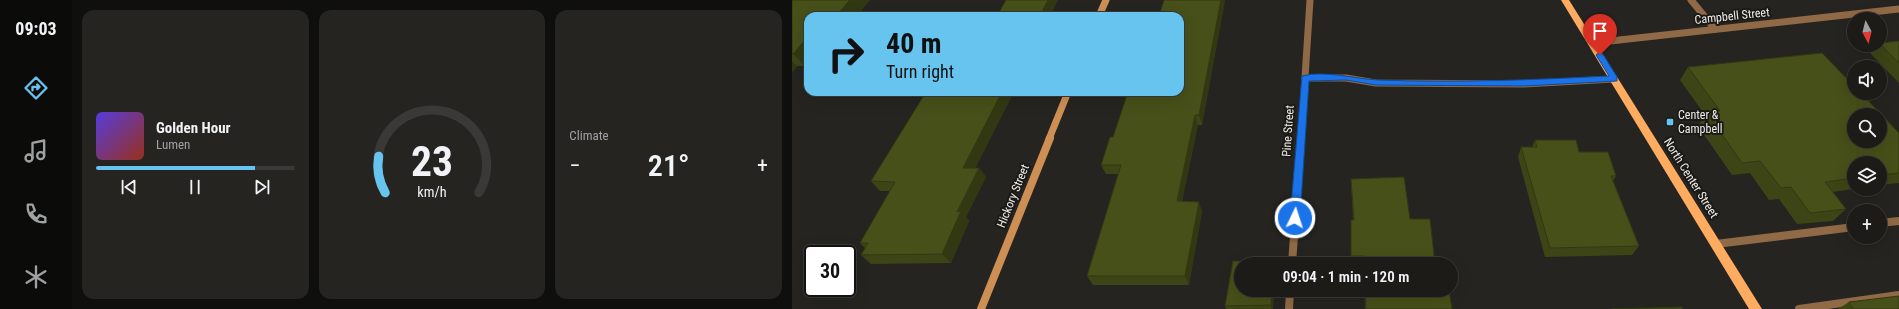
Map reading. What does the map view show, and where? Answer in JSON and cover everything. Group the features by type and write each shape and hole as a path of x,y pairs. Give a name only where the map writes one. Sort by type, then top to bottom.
{"main road":[{"name":"North Center Street","path":"1565,0 1756,309"}],"street":[{"path":"1101,12 1106,0"},
{"name":"Pine Street","path":"1292,257 1310,0"},
{"path":"1690,0 1715,29"},
{"name":"Campbell Street","path":"1592,42 1899,9"},
{"path":"1305,78 1346,78 1376,83 1516,84 1614,79"},
{"name":"Hickory Street","path":"981,309 1066,96"},
{"path":"1887,222 1899,221"},
{"path":"1716,244 1847,228"},
{"path":"1799,309 1899,295"},
{"path":"1289,309 1290,297"}],"building":[{"path":"792,0 850,0 840,12 804,12 804,41 792,54"},
{"path":"1006,0 1048,0 1042,12 999,12"},
{"path":"1164,0 1221,0 1199,115 1195,115 1177,201 1199,202 1185,276 1087,276 1121,165 1101,165 1110,137 1113,137 1127,96 1184,96 1184,12 1160,12"},
{"path":"1899,41 1899,63 1887,51 1887,42"},
{"path":"1822,53 1847,79 1847,100 1868,100 1875,108 1847,108 1847,148 1887,148 1887,120 1899,133 1899,173 1887,174 1887,156 1847,156 1847,179 1825,182 1846,209 1810,213 1791,187 1781,188 1760,161 1742,163 1707,113 1720,111 1688,67"},
{"path":"924,96 1000,96 963,168 979,168 957,212 961,211 942,254 861,255 868,243 860,243 895,182 871,181"},
{"path":"1535,140 1576,140 1579,152 1608,152 1616,176 1611,176 1639,246 1550,248 1521,147 1537,147"},
{"path":"1404,177 1410,219 1430,219 1434,257 1351,256 1351,220 1354,220 1351,179"},
{"path":"1233,261 1234,297 1272,297 1271,305 1225,306"},
{"path":"1899,296 1899,309 1853,309 1849,302"},
{"path":"1365,297 1450,297 1452,309 1366,309"},
{"path":"1682,307 1682,309 1611,309"}],"place":[{"name":"Center & Campbell","path":"1670,122"}],"route":[{"path":"1295,218 1305,78 1346,78 1376,83 1524,84 1614,79 1600,55"}]}
